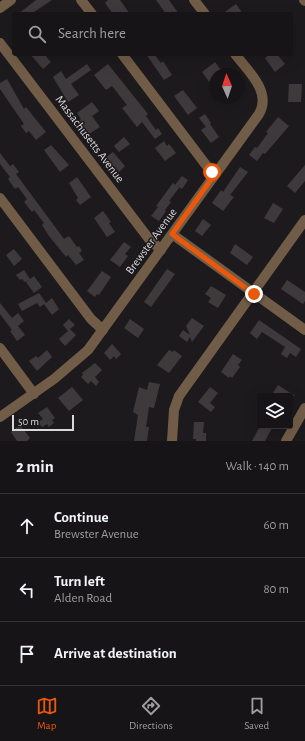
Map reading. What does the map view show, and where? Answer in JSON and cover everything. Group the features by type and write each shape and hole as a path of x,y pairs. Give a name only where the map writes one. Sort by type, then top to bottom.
{"street":[{"path":"0,8 11,0"},
{"path":"82,0 91,12"},
{"path":"194,0 203,12"},
{"name":"Massachusetts Avenue","path":"0,43 149,239 161,250"},
{"path":"124,56 206,166 215,174"},
{"name":"Brewster Avenue","path":"0,417 34,394 81,356 103,330 259,114 264,101 258,84 237,56"},
{"path":"0,198 91,319 103,330"},
{"path":"172,441 174,410 179,396 254,294 305,220"},
{"path":"172,234 305,330"},
{"path":"0,348 34,394"},
{"path":"286,441 305,408"}],"building":[{"path":"36,0 52,0 34,12 21,12"},
{"path":"108,0 120,0 129,12 112,12 105,3"},
{"path":"156,0 169,0 178,12 165,12"},
{"path":"236,4 242,12 225,12"},
{"path":"32,56 46,56 51,62 43,69"},
{"path":"147,56 156,56 161,63 163,61 172,75 164,80"},
{"path":"268,56 279,56 285,64 275,72 265,58"},
{"path":"215,62 220,68 209,68 209,82 202,72"},
{"path":"87,64 91,70 71,84 79,95 68,102 53,77 61,71 66,79"},
{"path":"108,64 148,114 146,116 156,130 158,128 162,134 155,139 142,122 137,127 122,108 127,105 112,86 106,90 94,75"},
{"path":"7,79 24,109 26,107 46,132 36,140 29,131 26,133 21,126 24,124 0,89 0,83"},
{"path":"289,84 302,84 301,102 288,102"},
{"path":"183,90 197,108 188,115 174,96"},
{"path":"92,102 99,111 92,116 100,127 89,134 79,120 81,119 77,113"},
{"path":"205,114 211,123 206,127 199,118"},
{"path":"278,117 289,126 257,161 249,155 255,147 257,148 268,133 266,132"},
{"path":"210,124 219,137 211,143 201,130"},
{"path":"124,137 130,144 119,152 114,146"},
{"path":"164,141 167,146 169,144 176,153 165,161 155,148"},
{"path":"51,145 69,165 60,172 44,150"},
{"path":"113,152 125,166 119,172 115,167 113,168 105,158"},
{"path":"0,153 10,166 13,164 19,172 16,174 64,239 69,236 77,247 79,246 82,251 79,253 84,260 76,265 68,255 66,257 49,236 42,225 44,223 34,210 32,212 24,202 27,199 18,187 15,189 8,179 10,177 0,164"},
{"path":"305,165 305,181 295,193 287,186"},
{"path":"240,167 248,172 230,195 234,197 223,211 212,203 221,190 223,192"},
{"path":"182,176 188,180 182,189 175,185"},
{"path":"77,177 91,197 80,205 76,200 78,198 69,183"},
{"path":"173,183 179,188 169,201 171,202 159,221 151,216 158,207 156,206"},
{"path":"273,203 283,209 274,223 264,218"},
{"path":"103,211 111,222 109,223 115,232 107,237 94,218"},
{"path":"203,219 211,225 202,236 195,231"},
{"path":"124,242 131,247 125,254 128,256 120,267 110,260"},
{"path":"235,244 253,257 247,265 230,253"},
{"path":"14,249 22,259 14,266 6,255"},
{"path":"167,269 175,274 151,307 144,302"},
{"path":"24,270 30,279 25,282 22,279 20,280 16,275"},
{"path":"102,271 111,277 99,295 97,294 95,297 87,291"},
{"path":"34,276 42,287 34,293 26,282"},
{"path":"287,280 305,292 305,301 303,304 281,289"},
{"path":"211,286 226,295 218,308 208,302 211,298 205,294"},
{"path":"39,293 46,303 52,298 59,309 52,315 44,304 40,307 37,303 22,311 18,304"},
{"path":"0,303 12,318 18,313 24,321 18,326 25,335 17,341 10,331 12,330 0,314"},
{"path":"192,318 204,326 192,342 190,337 187,342 179,336 183,330 190,335 186,326"},
{"path":"69,319 75,325 70,329 76,335 65,346 59,339 68,331 63,325"},
{"path":"130,319 144,329 138,338 124,328"},
{"path":"259,320 301,349 296,357 290,353 287,358 281,354 285,347 262,332 257,339 250,333"},
{"path":"112,344 121,354 116,359 114,356 110,360 104,353"},
{"path":"47,350 52,357 37,371 29,361 36,356 38,358"},
{"path":"169,350 173,352 174,350 182,356 169,373 157,365"},
{"path":"233,354 242,360 238,365 240,367 232,378 230,376 229,378 221,372"},
{"path":"95,363 102,370 95,377 99,382 96,386 91,381 88,384 81,377 83,375 82,373"},
{"path":"149,382 160,384 154,408 149,407 146,427 149,427 147,441 134,441 138,415 133,412 139,387 147,390"},
{"path":"278,385 290,393 273,393"},
{"path":"72,387 83,400 69,411 58,398"},
{"path":"210,387 218,393 210,403 215,407 211,412 198,402"},
{"path":"47,407 55,418 52,420 54,423 49,427 47,424 42,427 38,422 43,419 38,413"},
{"path":"194,422 204,422 203,433 206,433 206,441 196,441 196,439 193,439"},
{"path":"20,425 30,438 27,441 17,441 11,432"},
{"path":"258,429 271,429 265,441 252,441"}],"route":[{"path":"212,172 215,174 172,234 254,294"}]}
